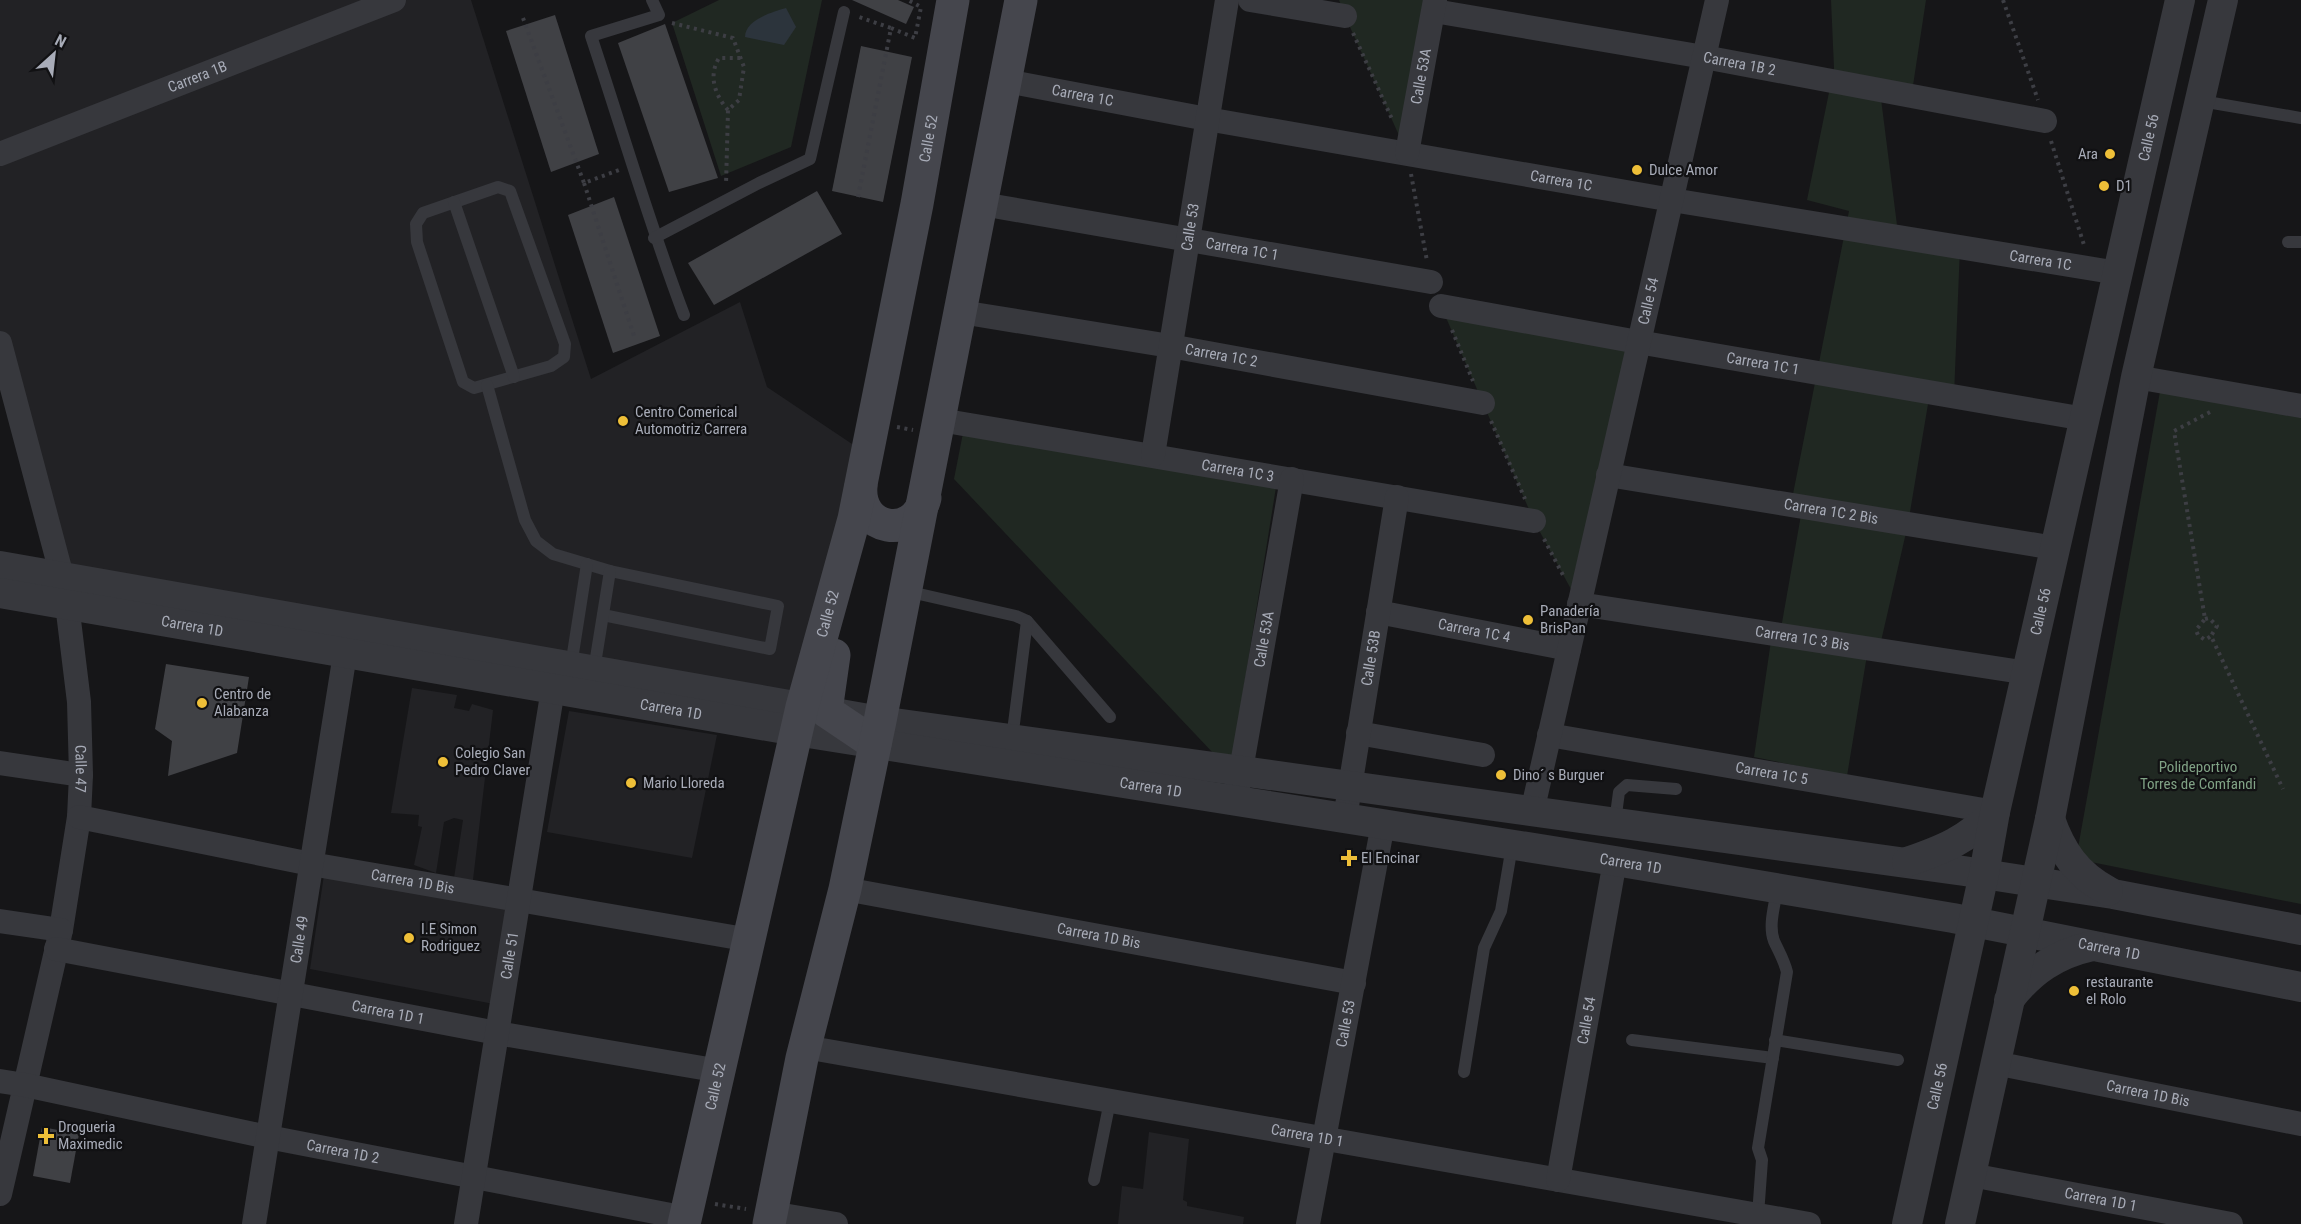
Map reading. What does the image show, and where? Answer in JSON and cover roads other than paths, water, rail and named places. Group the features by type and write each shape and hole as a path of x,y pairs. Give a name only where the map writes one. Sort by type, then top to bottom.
{"main road":[{"name":"Calle 52","path":"687,1214 750,940 808,716 854,519 917,204 952,0"},
{"path":"770,1219 805,1047 845,889 878,732 905,591 926,498 1021,0"},
{"path":"861,486 862,504 867,513 874,520 892,526 901,525 917,515 926,498"},
{"path":"808,716 878,732"}],"street":[{"name":"Carrera 1B","path":"0,154 394,0"},
{"name":"Calle 53","path":"1152,455 1227,0"},
{"path":"1250,0 1345,16"},
{"name":"Calle 54","path":"1532,812 1717,0"},
{"name":"Calle 56","path":"1908,1224 1984,874 1995,812 2180,0"},
{"path":"1960,1224 2049,819 2136,377 2223,0"},
{"name":"Carrera 1B 2","path":"1435,6 2045,121"},
{"name":"Calle 53A","path":"1407,153 1435,6"},
{"name":"Carrera 1C","path":"1006,81 1207,119 1672,200 2118,273"},
{"name":"Carrera 1C 1","path":"982,204 1431,282"},
{"name":"Carrera 1C 1","path":"1441,306 2085,418"},
{"name":"Carrera 1C 2","path":"961,312 1170,346 1483,403"},
{"path":"2108,320 2112,344 2136,377 2301,406"},
{"name":"Calle 47","path":"0,343 65,590 79,702 81,775 79,817 58,939 0,1194"},
{"name":"Carrera 1C 3","path":"938,427 1152,455 1534,521"},
{"name":"Carrera 1C 2 Bis","path":"1608,475 2055,548"},
{"name":"Calle 53A","path":"1236,801 1292,479"},
{"name":"Calle 53B","path":"1345,818 1397,497"},
{"name":"Carrera 1D","path":"0,566 65,590 345,654 553,689 808,716"},
{"name":"Carrera 1D","path":"0,593 65,590 583,668 808,716"},
{"name":"Carrera 1C 3 Bis","path":"1579,604 2028,673"},
{"name":"Carrera 1C 4","path":"1378,612 1569,649"},
{"name":"Calle 49","path":"254,1224 345,654"},
{"name":"Calle 51","path":"466,1224 553,689"},
{"name":"Carrera 1D","path":"878,732 1010,752 1236,801 1616,861 1973,921 2301,987"},
{"path":"1358,733 1483,755"},
{"name":"Carrera 1C 5","path":"1549,735 1995,812"},
{"name":"Carrera 1D","path":"1010,752 1240,771 1349,786 1984,874 2113,894 2301,930"},
{"path":"0,763 81,775"},
{"path":"1904,863 1959,842 1995,812"},
{"name":"Carrera 1D Bis","path":"79,817 311,864 750,940"},
{"path":"2049,819 2061,848 2071,862 2083,875 2113,894"},
{"name":"Calle 53","path":"1308,1224 1383,824"},
{"name":"Calle 54","path":"1558,1180 1616,861"},
{"name":"Carrera 1D Bis","path":"845,889 1354,983"},
{"name":"Carrera 1D 1","path":"0,921 58,939 291,994 497,1033 720,1071"},
{"path":"2009,1000 2023,981 2041,966 2062,955 2095,946"},
{"name":"Carrera 1D 1","path":"805,1047 1558,1180 1728,1217 1758,1215 1809,1224"},
{"name":"Carrera 1D Bis","path":"1995,1063 2301,1124"},
{"name":"Carrera 1D 2","path":"0,1081 473,1178 687,1214"},
{"name":"Carrera 1D 1","path":"1971,1175 2231,1224"},
{"path":"770,1219 836,1224"}],"lane":[{"path":"652,0 659,15 591,36 634,165 654,238 684,315"},
{"path":"654,238 810,159 844,12"},
{"path":"2201,100 2301,118"},
{"path":"498,187 510,191 565,344 564,357 551,366 514,377 474,388 463,382 417,242 416,224 423,213 498,187"},
{"path":"454,202 514,377"},
{"path":"2288,242 2301,242"},
{"path":"487,385 525,519 536,541 553,554 610,571 778,606 770,649 603,615"},
{"path":"583,668 587,564"},
{"path":"583,668 603,615 610,571"},
{"path":"905,591 1016,616 1027,621 1110,717"},
{"path":"1010,752 1027,621"},
{"path":"1615,823 1619,792 1627,785 1676,789"},
{"path":"1464,1072 1484,948 1501,912 1512,845"},
{"path":"1758,1215 1762,1160 1758,1148 1787,972 1784,958 1774,939 1771,927 1777,889"},
{"path":"1632,1040 1773,1058"},
{"path":"1776,1041 1898,1060"},
{"path":"1094,1180 1110,1101"}],"place":[{"name":"Ara","path":"2110,154"},
{"name":"Dulce Amor","path":"1637,170"},
{"name":"D1","path":"2104,186"},
{"name":"Centro Comerical Automotriz Carrera","path":"623,421"},
{"name":"Panadería BrisPan","path":"1528,620"},
{"name":"Centro de Alabanza","path":"202,703"},
{"name":"Colegio San Pedro Claver","path":"443,762"},
{"name":"Dino´ s Burguer","path":"1501,775"},
{"name":"Mario Lloreda","path":"631,783"},
{"name":"El Encinar","path":"1349,858"},
{"name":"I.E Simon Rodriguez","path":"409,938"},
{"name":"restaurante el Rolo","path":"2074,991"},
{"name":"Drogueria Maximedic","path":"46,1136"}],"park label":[{"name":"Polideportivo Torres de Comfandi","path":"2198,776"}]}
